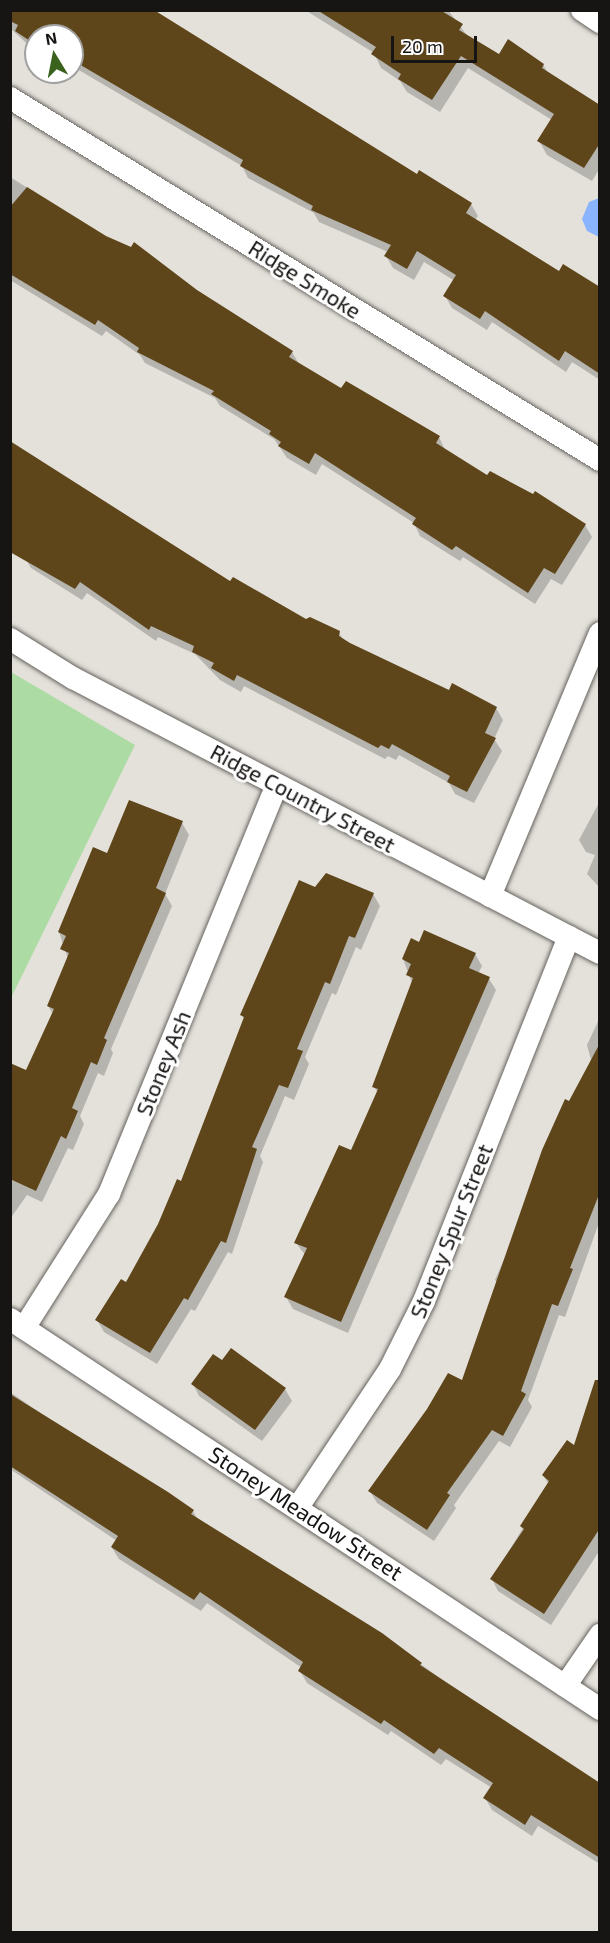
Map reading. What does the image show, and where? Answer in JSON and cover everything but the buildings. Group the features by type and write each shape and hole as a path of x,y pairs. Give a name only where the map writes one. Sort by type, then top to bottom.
{"street":[{"path":"582,10 600,22"},
{"name":"Ridge Smoke","path":"10,98 600,460"},
{"path":"490,896 600,633"},
{"name":"Ridge Country Street","path":"10,639 73,678 600,953"},
{"name":"Stoney Ash","path":"17,1324 109,1194 277,784"},
{"name":"Stoney Spur Street","path":"298,1507 390,1369 424,1301 569,937"},
{"name":"Stoney Meadow Street","path":"17,1324 298,1507 600,1709"},
{"path":"565,1686 600,1635"}],"green space":[{"path":"11,672 135,745 11,998"}],"water":[{"path":"599,198 600,237 587,231 582,219 589,202"}]}
